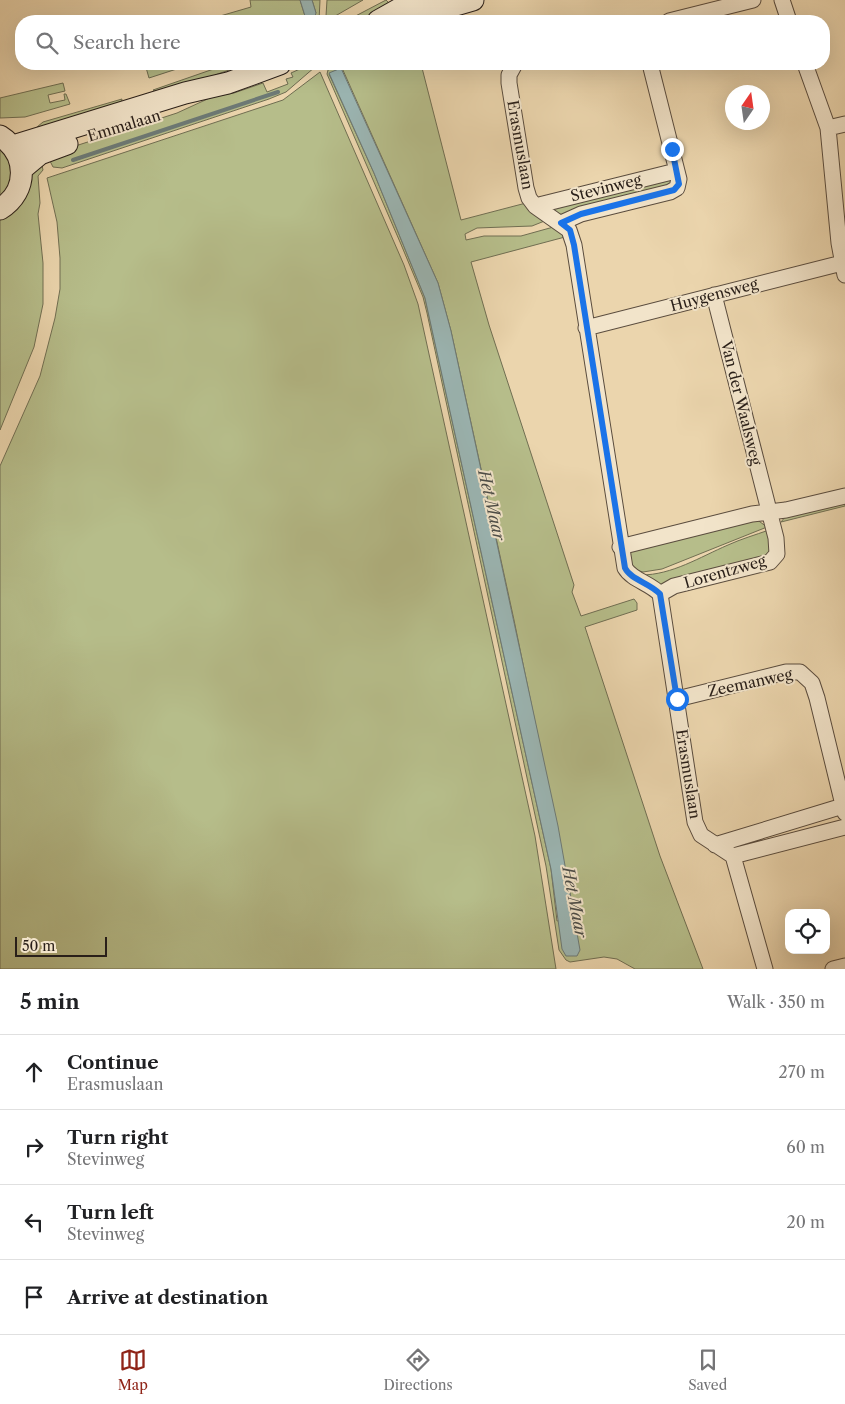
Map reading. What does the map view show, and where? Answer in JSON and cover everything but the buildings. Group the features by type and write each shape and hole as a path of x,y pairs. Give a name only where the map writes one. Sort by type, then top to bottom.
{"main road":[{"path":"392,15 421,3 449,7 473,0"},
{"path":"410,15 421,3"},
{"name":"Emmalaan","path":"6,141 228,83 264,70"},
{"name":"Emmalaan","path":"22,169 40,154 175,110 213,93 228,83"},
{"path":"0,209 8,204 17,192 22,169 6,141"}],"street":[{"path":"693,15 753,0"},
{"path":"782,0 787,15"},
{"name":"Erasmuslaan","path":"512,70 509,75 509,83 526,188 535,206 570,230 574,245 620,547 627,573 653,586 660,594 695,822 701,835 733,856"},
{"name":"Stevinweg","path":"561,223 581,214 674,190 679,184 651,70"},
{"path":"807,70 828,128 840,189 843,269"},
{"path":"828,128 845,124"},
{"name":"Stevinweg","path":"535,206 676,171"},
{"name":"Huygensweg","path":"586,328 714,295 843,269"},
{"name":"Van der Waalsweg","path":"714,295 768,512"},
{"path":"620,547 845,496"},
{"name":"Lorentzweg","path":"660,594 674,586 770,562 777,554 778,547 768,512"},
{"name":"Zeemanweg","path":"677,699 786,672 800,672 812,683 817,698 844,810 715,845"},
{"path":"765,969 733,856 845,827"},
{"path":"833,969 845,966"}],"green space":[{"path":"250,0 300,0 305,15 224,15 251,7"},
{"path":"312,0 320,0 319,15 309,15 316,13"},
{"path":"327,0 363,0 337,15 326,15"},
{"path":"386,0 394,8 381,15 357,15"},
{"path":"147,70 174,70 149,78"},
{"path":"211,70 229,70 215,75 210,81 156,92 153,90"},
{"path":"298,70 312,70 286,92 269,99 62,168 53,167 49,159 63,150 177,113 214,96 234,93 263,83 267,92 288,84 286,79 293,77 291,73"},
{"path":"328,70 338,70 329,74 374,173 425,298 551,869 557,921 575,917 514,620 451,331 438,283 343,70 423,70 461,220 526,203 547,220 532,226 477,228 465,234 466,240 484,236 521,236 557,226 565,237 471,262 489,325 574,585 572,592 581,616 634,599 637,603 637,610 585,627 660,856 703,969 635,969 617,959 604,957 570,962 566,960 559,950 546,866 423,297 327,74"},
{"path":"320,72 404,265 418,304 535,836 556,969 0,969 0,466 40,376 55,318 60,289 57,222 47,178 283,100"},
{"path":"63,83 65,91 48,95 50,103 65,100 64,94 66,94 70,104 25,117 0,118 0,98"},
{"path":"122,99 121,104 37,130 37,127 43,122"},
{"path":"0,146 8,153 13,179 0,198"},
{"path":"41,161 43,170 38,176 40,203 38,214 43,263 43,304 34,347 0,430 0,216"},
{"path":"670,178 675,185 564,215 559,215 554,210 554,208"},
{"path":"845,499 845,506 781,522 785,517"},
{"path":"756,519 767,527 662,569 643,572 632,569 629,553 632,550"},
{"path":"769,530 771,555 661,585 641,575 675,569 733,543"}],"water":[{"path":"300,0 312,0 315,15 305,15"},
{"path":"342,70 438,283 451,331 558,826 580,950 577,956 566,956 562,949 551,869 425,298 374,173 329,73"}],"waterway":[{"path":"73,160 278,92"}],"route":[{"path":"672,149 679,179 679,184 674,190 581,214 561,223 570,230 574,245 620,547 625,568 627,573 653,586 660,594 677,699"}],"water label":[{"name":"Het Maar","path":"492,505"},
{"name":"Het Maar","path":"575,902"}]}
